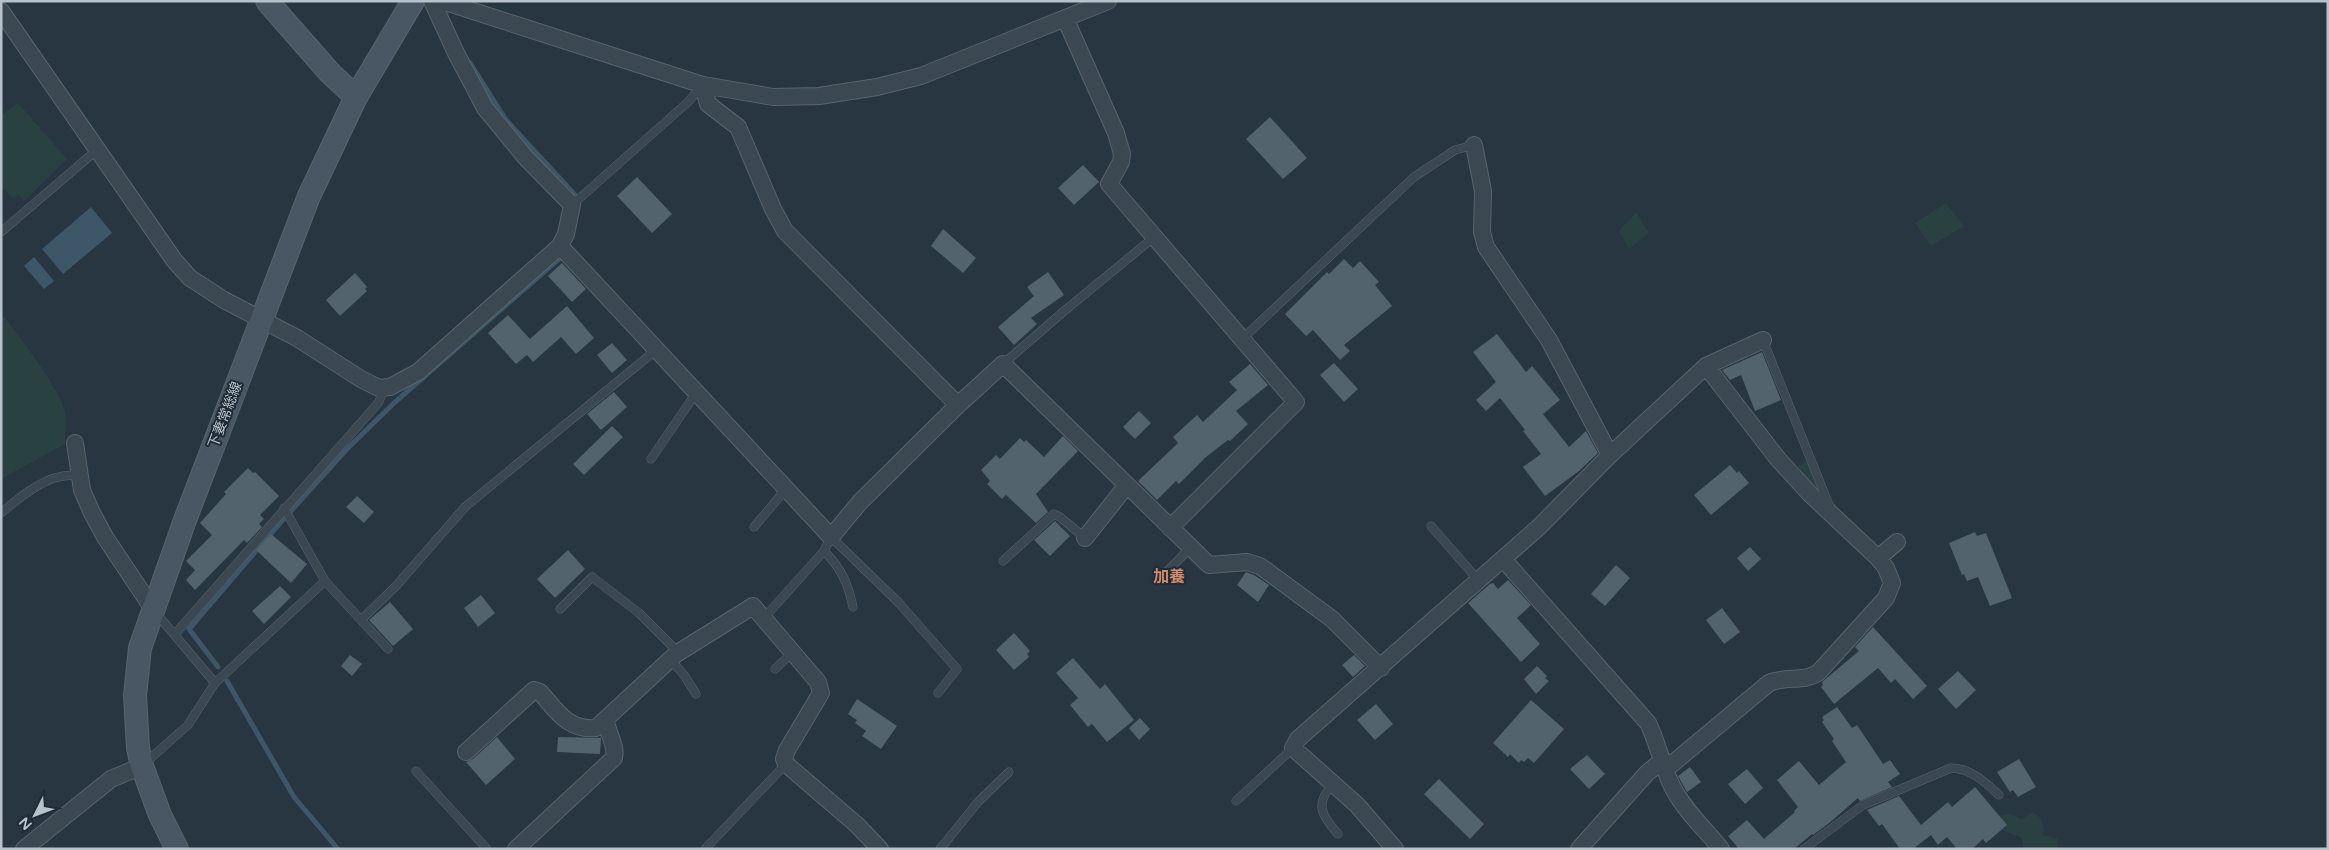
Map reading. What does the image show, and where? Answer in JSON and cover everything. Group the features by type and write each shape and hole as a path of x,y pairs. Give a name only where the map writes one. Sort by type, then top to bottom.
{"main road":[{"path":"267,1 330,73 356,96"},
{"name":"下妻常総線","path":"177,849 160,815 142,766 138,748 136,696 140,648 261,319 309,196 356,96 413,1"}],"street":[{"path":"1,11 174,260 190,278 224,300 297,338 361,380 379,388 402,382 418,372 560,246 566,234 572,205 526,158 485,108 432,1"},
{"path":"442,1 702,85 773,97 820,96 877,87 921,76 1108,1"},
{"path":"1066,18 1116,133 1122,154 1121,162 1109,184 1153,238 1296,402 1170,528"},
{"path":"702,85 708,104 738,127 773,209 785,231 958,405"},
{"path":"1474,146 1483,191 1482,232 1486,247 1548,340 1610,455"},
{"path":"560,246 786,489 827,544 838,526 860,502 958,405 1003,364 1210,565 1247,562 1260,566 1332,619 1381,668"},
{"path":"1395,849 1357,806 1293,748 1298,739 1381,668 1539,527 1610,455 1706,366 1763,340"},
{"path":"1579,849 1647,772 1664,765 1769,682 1780,678 1811,678 1818,673 1891,591 1892,583 1890,577 1878,558 1835,518 1778,459 1706,366"},
{"path":"75,443 78,476 83,493 105,537 153,609"},
{"path":"1085,538 1127,485"},
{"path":"1878,558 1897,542"},
{"path":"1503,559 1648,723 1656,738 1664,765 1680,800 1721,849"},
{"path":"466,752 534,690 540,692 566,722 575,726 596,728 674,656 752,606 818,682 821,693 787,750 784,759 786,764 857,825 880,849"},
{"path":"516,849 614,758 615,750 606,731 606,720"},
{"path":"24,849 111,779 142,766"}],"lane":[{"path":"572,205 688,102 702,85"},
{"path":"1242,339 1414,177 1452,152 1474,146"},
{"path":"1,232 98,149"},
{"path":"1003,364 1153,238"},
{"path":"1763,340 1815,473 1835,518"},
{"path":"361,620 396,586 465,507 656,350"},
{"path":"175,634 287,512 378,402 384,387"},
{"path":"651,459 696,393"},
{"path":"1,513 33,490 60,476 78,476"},
{"path":"754,527 786,489"},
{"path":"287,512 326,581 388,649"},
{"path":"1003,561 1054,514 1085,538"},
{"path":"1431,526 1479,580"},
{"path":"827,544 849,585 853,607"},
{"path":"763,619 827,544"},
{"path":"827,544 898,602 957,669 938,693"},
{"path":"1159,580 1191,547"},
{"path":"560,609 592,577 639,613 674,656 696,694"},
{"path":"142,766 188,725 215,682 326,581"},
{"path":"153,609 215,682"},
{"path":"775,669 792,653"},
{"path":"1236,801 1293,748"},
{"path":"705,849 786,764"},
{"path":"1804,849 1863,805 1951,768 1960,768 1970,773 1984,781 1999,795"},
{"path":"416,771 487,849"},
{"path":"940,849 978,802 1009,772"},
{"path":"1333,784 1323,797 1321,805 1325,819 1338,834"}],"green space":[{"path":"18,103 67,159 24,201 18,194 13,198 1,187 1,115"},
{"path":"1946,203 1964,226 1931,246 1915,223"},
{"path":"1636,212 1649,233 1629,249 1619,231"},
{"path":"1,313 53,385 64,408 66,421 65,444 1,479"},
{"path":"1807,460 1823,498 1794,469"},
{"path":"2032,812 2042,821 2043,835 2058,839 2058,849 2024,849 2022,838 2002,830 2007,825 1999,816 2011,814 2021,820"}],"water":[{"path":"91,207 112,233 63,274 42,249"},
{"path":"34,257 54,281 44,289 24,266"}],"building":[{"path":"1270,117 1307,158 1283,179 1246,139"},
{"path":"1083,165 1099,182 1074,205 1058,188"},
{"path":"637,177 672,214 652,233 617,196"},
{"path":"943,229 976,258 963,273 931,246"},
{"path":"1344,259 1353,268 1360,261 1379,282 1375,285 1392,306 1344,345 1350,351 1340,360 1313,330 1306,336 1285,314 1327,272 1329,274"},
{"path":"562,263 586,289 572,302 548,276"},
{"path":"1048,272 1064,295 1031,318 1037,324 1014,345 998,327 1034,296 1027,287"},
{"path":"355,273 367,287 365,289 367,291 340,316 326,300"},
{"path":"567,306 594,338 576,354 561,337 533,362 527,355 516,364 488,333 508,315 530,339"},
{"path":"1497,334 1526,372 1532,366 1560,400 1543,414 1569,447 1586,431 1598,453 1579,471 1545,496 1523,467 1541,454 1523,431 1525,430 1500,398 1486,411 1476,400 1496,382 1473,352"},
{"path":"612,343 627,360 612,373 597,355"},
{"path":"1762,352 1781,400 1755,411 1741,375 1730,380 1722,370"},
{"path":"1334,363 1358,389 1344,402 1320,375"},
{"path":"1250,364 1268,385 1236,411 1248,424 1230,441 1228,440 1206,457 1179,484 1176,481 1157,500 1138,481 1178,443 1173,437 1197,415 1203,422 1237,390 1229,382"},
{"path":"614,392 627,407 601,430 587,414"},
{"path":"1139,411 1151,423 1135,439 1123,427"},
{"path":"612,426 623,437 584,475 573,464"},
{"path":"1063,436 1078,451 1036,494 1048,512 1036,523 1006,495 1002,499 987,484 990,481 981,470 996,455 1000,459 1020,438 1024,442 1026,440 1044,457"},
{"path":"1730,465 1737,473 1739,471 1749,483 1711,515 1694,495"},
{"path":"248,468 253,473 255,472 279,496 260,515 264,519 259,524 262,527 247,543 244,540 195,590 186,580 195,570 186,561 212,535 200,523 226,494 224,492"},
{"path":"357,496 374,512 364,523 346,507"},
{"path":"1055,521 1070,536 1050,556 1034,540"},
{"path":"1975,532 1977,536 1986,533 2012,598 1990,606 1978,577 1967,581 1964,574 1962,575 1949,543"},
{"path":"271,534 307,564 291,583 256,550"},
{"path":"1750,547 1761,559 1748,571 1737,558"},
{"path":"568,550 585,569 555,598 537,579"},
{"path":"1616,565 1630,578 1605,606 1591,594"},
{"path":"1246,572 1269,585 1258,602 1237,585"},
{"path":"1508,580 1531,605 1517,618 1540,644 1521,662 1468,603 1490,584 1493,583 1498,589"},
{"path":"280,586 291,597 264,624 252,611"},
{"path":"481,595 495,613 478,627 464,608"},
{"path":"390,602 413,629 393,646 369,620"},
{"path":"1722,608 1740,632 1724,644 1706,620"},
{"path":"1873,627 1927,686 1913,699 1895,679 1891,683 1878,668 1834,704 1821,687 1823,685 1822,682 1859,651 1855,647"},
{"path":"1014,633 1030,651 1027,654 1029,657 1014,670 996,650"},
{"path":"350,655 362,664 352,676 341,666"},
{"path":"1354,655 1365,666 1353,677 1342,665"},
{"path":"1073,658 1100,689 1105,684 1134,720 1107,742 1092,724 1088,727 1070,705 1078,698 1056,673"},
{"path":"1537,666 1547,676 1545,678 1549,681 1536,694 1524,679"},
{"path":"1958,671 1976,690 1956,709 1938,689"},
{"path":"857,699 897,726 881,749 862,736 866,731 855,723 857,720 848,714"},
{"path":"1531,700 1564,729 1534,763 1528,758 1524,762 1521,760 1519,763 1510,754 1508,757 1493,743"},
{"path":"1376,704 1393,724 1375,740 1357,720"},
{"path":"1837,707 1852,728 1857,725 1883,764 1890,760 1900,774 1888,782 1892,787 1860,801 1858,798 1828,824 1794,849 1739,849 1728,836 1747,820 1764,839 1795,812 1798,807 1777,780 1799,761 1819,785 1846,762 1832,741 1834,739 1822,722 1824,720 1822,717"},
{"path":"1140,718 1150,729 1139,740 1129,728"},
{"path":"497,737 515,759 486,785 466,762 473,759"},
{"path":"558,737 601,738 600,754 557,752"},
{"path":"1587,755 1605,774 1589,789 1570,769"},
{"path":"2019,759 2036,787 2018,797 2013,790 2010,792 1997,772"},
{"path":"1690,767 1701,782 1687,792 1678,776"},
{"path":"1747,769 1763,788 1745,804 1728,784"},
{"path":"1439,779 1484,824 1470,839 1424,794"},
{"path":"1975,787 2007,825 1986,843 1983,839 1972,849 1957,849 1947,837 1938,845 1931,835 1913,849 1900,849 1882,824 1879,826 1867,810 1899,796 1921,825 1948,802 1952,807"}],"waterway":[{"path":"470,63 506,120 575,195"},
{"path":"218,667 189,629 280,523 347,449 394,403 561,257"},
{"path":"227,681 294,797 338,849"}],"district":[{"name":"加養","path":"1169,577"}]}
